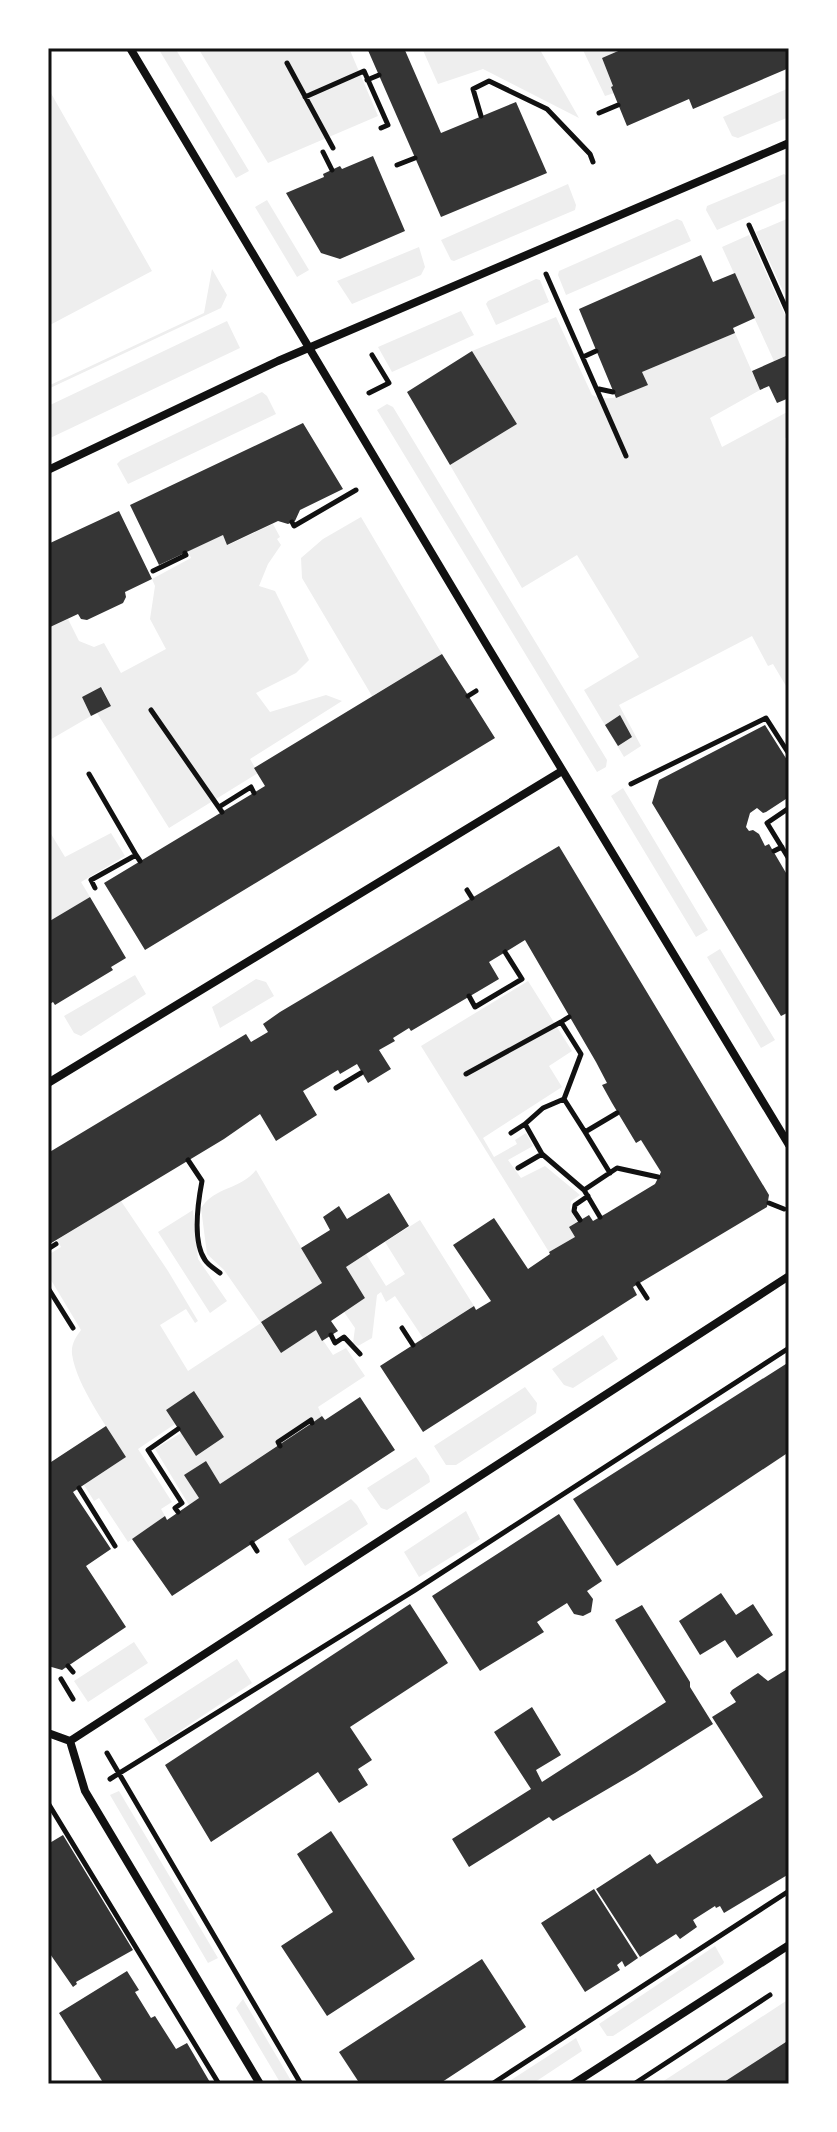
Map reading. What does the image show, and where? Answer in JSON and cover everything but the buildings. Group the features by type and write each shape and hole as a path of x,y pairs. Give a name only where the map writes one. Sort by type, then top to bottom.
{"street":[{"path":"130,48 789,1145"},
{"path":"48,470 308,348 789,143"},
{"path":"48,1083 562,771"},
{"path":"70,1741 789,1276"},
{"path":"48,1733 70,1741"},
{"path":"70,1741 85,1791 260,2084"},
{"path":"573,2084 789,1945"}],"path":[{"path":"287,63 333,148"},
{"path":"305,97 364,71 388,125 381,128"},
{"path":"367,80 379,75"},
{"path":"481,116 473,89 489,81 547,109 590,154 593,162"},
{"path":"599,113 618,105"},
{"path":"323,152 332,170"},
{"path":"397,165 415,158"},
{"path":"749,225 789,315"},
{"path":"561,307 626,456"},
{"path":"583,357 596,351"},
{"path":"366,395 389,383 372,355"},
{"path":"598,389 613,392"},
{"path":"292,522 294,526 356,490"},
{"path":"153,571 185,553"},
{"path":"468,696 476,691"},
{"path":"151,710 220,810 251,787 254,793"},
{"path":"631,784 766,718 789,754"},
{"path":"89,774 138,858 91,880 95,888"},
{"path":"789,808 767,823 789,859"},
{"path":"774,851 782,847"},
{"path":"467,890 472,898"},
{"path":"469,996 475,1007 522,979 505,952"},
{"path":"466,1074 569,1017"},
{"path":"511,1133 543,1108 564,1099 581,1054 561,1022"},
{"path":"336,1088 361,1073"},
{"path":"564,1099 610,1173"},
{"path":"585,1132 617,1113"},
{"path":"525,1124 542,1154 586,1193 600,1217"},
{"path":"518,1168 542,1154"},
{"path":"188,1160 202,1181 197,1211 199,1243 205,1260 220,1273"},
{"path":"580,1220 574,1211 575,1205 617,1168 658,1177"},
{"path":"769,1203 784,1209"},
{"path":"48,1249 56,1244"},
{"path":"638,1284 647,1298"},
{"path":"48,1288 73,1328"},
{"path":"402,1328 413,1345"},
{"path":"331,1335 335,1343 344,1337 360,1354"},
{"path":"121,1774 415,1590 789,1348"},
{"path":"280,1446 278,1442 311,1420 312,1423"},
{"path":"178,1429 148,1450 182,1503 175,1508 178,1512"},
{"path":"79,1488 115,1546"},
{"path":"252,1543 257,1551"},
{"path":"61,1679 73,1699"},
{"path":"107,1753 301,2084"},
{"path":"48,1803 219,2084"},
{"path":"492,2084 789,1891"},
{"path":"634,2084 776,1991"}],"shaded area":[{"path":"158,48 175,48 249,171 236,178"},
{"path":"198,48 349,48 378,116 268,163"},
{"path":"422,48 539,48 579,118 483,69 438,84"},
{"path":"582,48 625,48 602,58 614,93 605,96"},
{"path":"48,88 152,271 48,326"},
{"path":"789,88 789,117 738,138 732,136 723,117"},
{"path":"784,174 789,177 789,199 717,230 706,210 707,206"},
{"path":"568,184 575,210 451,260 441,240"},
{"path":"267,200 309,270 297,277 255,207"},
{"path":"789,218 789,304 756,232"},
{"path":"677,219 682,221 691,241 566,295 559,271"},
{"path":"749,235 789,324 789,358 787,355 774,361 722,247"},
{"path":"419,247 425,267 421,275 352,304 337,281"},
{"path":"212,269 227,295 221,308 48,389 48,386 204,313"},
{"path":"536,279 540,280 549,302 496,325 486,304 488,301"},
{"path":"461,311 474,335 392,372 378,347"},
{"path":"556,317 592,395 613,398 647,385 642,372 735,333 760,390 710,418 722,447 789,411 789,437 785,438 789,519 789,691 773,664 768,666 752,636 619,705 641,746 624,757 584,690 639,657 577,555 522,588 450,465 517,424 472,351"},
{"path":"227,321 240,348 48,439 48,406"},
{"path":"262,392 276,414 128,484 117,464 121,460"},
{"path":"387,404 393,407 607,760 606,767 597,772 377,410"},
{"path":"361,517 442,654 372,696 302,578 301,558 323,539"},
{"path":"273,524 281,545 268,564 259,586 275,591 309,660 296,673 256,693 270,712 326,695 342,701 250,759 258,773 169,828 97,713 111,706 102,687 82,697 91,716 48,741 48,628 68,619 79,641 94,647 104,643 121,673 166,649 150,619 155,586 152,579 191,558 188,551 223,535 228,545"},
{"path":"623,788 708,930 696,937 611,796"},
{"path":"48,829 65,857 111,833 125,856 81,882 90,897 48,922"},
{"path":"720,949 775,1040 761,1048 707,957"},
{"path":"135,975 146,994 81,1036 74,1033 64,1016"},
{"path":"256,979 266,982 274,996 220,1028 212,1007"},
{"path":"528,981 572,1051 549,1066 562,1087 483,1138 494,1157 517,1144 515,1140 526,1133 533,1146 508,1160 521,1178 545,1166 580,1195 571,1201 570,1209 577,1222 569,1227 575,1237 549,1252 421,1046"},
{"path":"256,1170 322,1283 261,1323 224,1270 207,1254 201,1208 214,1196 243,1181"},
{"path":"121,1201 198,1321 195,1323 186,1309 160,1325 188,1371 261,1323 281,1353 316,1330 333,1355 346,1348 365,1376 318,1407 322,1416 220,1484 206,1461 185,1475 199,1498 189,1505 155,1449 181,1433 196,1456 224,1437 195,1392 166,1410 175,1424 138,1449 172,1502 161,1509 165,1516 128,1542 99,1498 94,1501 84,1485 126,1457 94,1407 75,1366 72,1347 81,1330 48,1275 48,1255 61,1247 57,1240"},
{"path":"193,1210 198,1259 227,1301 210,1313 158,1232"},
{"path":"420,1220 474,1306 423,1338 395,1296 386,1302 381,1292 377,1295 372,1338 358,1346 353,1343 355,1328 344,1312 365,1298 346,1267 366,1254 386,1286 405,1274 385,1242"},
{"path":"603,1335 618,1359 573,1388 564,1385 552,1369"},
{"path":"525,1387 537,1403 536,1413 456,1465 446,1465 434,1446"},
{"path":"416,1457 430,1482 387,1510 381,1508 367,1488"},
{"path":"351,1499 368,1524 305,1566 288,1539"},
{"path":"466,1511 480,1539 419,1577 404,1552"},
{"path":"134,1642 148,1663 88,1702 74,1681"},
{"path":"237,1659 252,1683 160,1744 144,1719"},
{"path":"119,1791 218,1958 208,1963 110,1795"},
{"path":"715,1946 723,1964 613,2036 607,2036 599,2024"},
{"path":"243,1999 293,2084 281,2084 236,2008"},
{"path":"789,1999 789,2043 723,2084 659,2084"},
{"path":"576,2038 582,2051 532,2084 505,2084"}]}
